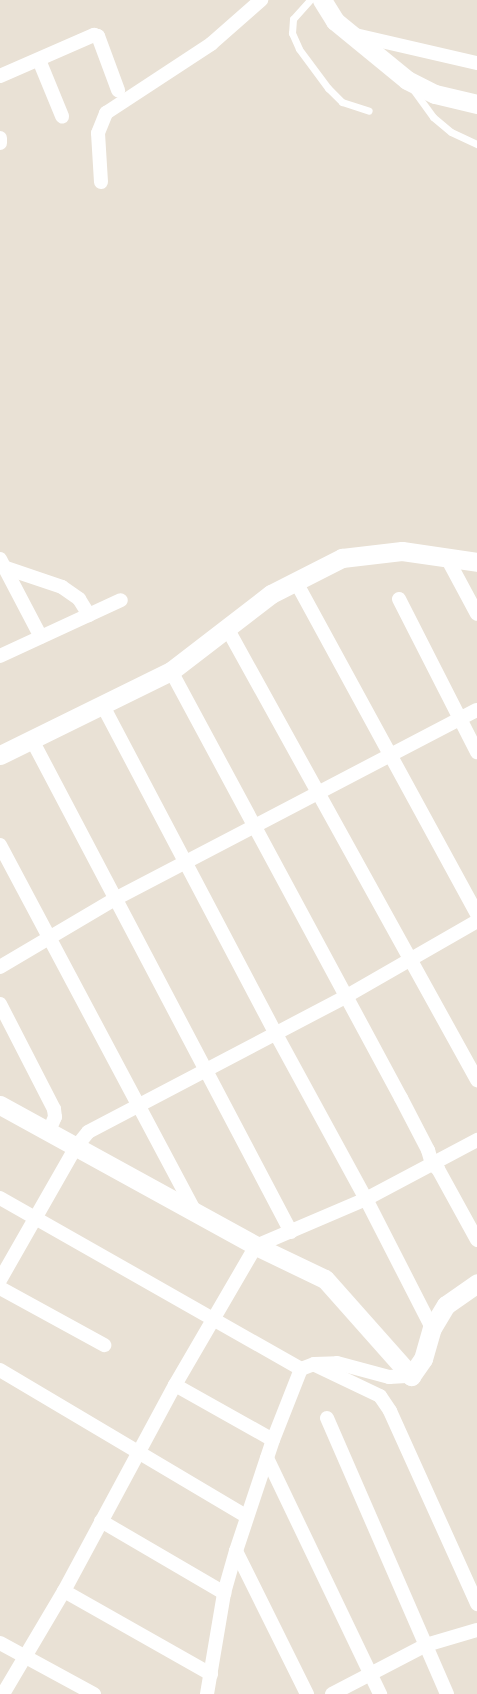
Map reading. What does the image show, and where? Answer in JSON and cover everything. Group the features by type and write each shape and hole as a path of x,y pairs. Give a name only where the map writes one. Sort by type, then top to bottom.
{"main road":[{"path":"322,0 335,21 407,80 435,94 477,104"},
{"path":"0,755 103,706 171,671 271,594 342,558 402,551 448,560 477,562"},
{"path":"0,1094 50,1129"},
{"path":"0,1105 50,1129 68,1134 76,1147 256,1246 325,1279 411,1376 423,1360 432,1328 446,1305 477,1283"}],"street":[{"path":"101,182 98,133 106,113 211,44 261,0"},
{"path":"351,34 477,63"},
{"path":"0,76 39,60 90,35 98,36 118,90"},
{"path":"39,60 62,116"},
{"path":"0,138 0,143"},
{"path":"448,560 477,614"},
{"path":"3,564 62,587 79,599 89,615"},
{"path":"3,564 41,637"},
{"path":"296,582 477,914"},
{"path":"399,599 459,720 477,752"},
{"path":"0,656 121,600"},
{"path":"227,628 321,793 477,1080"},
{"path":"171,671 345,997 402,1098 428,1150 432,1164 438,1169 477,1240"},
{"path":"103,706 276,1034 366,1199 432,1328"},
{"path":"0,967 49,940 115,899 321,793 477,710"},
{"path":"32,740 291,1232"},
{"path":"0,845 49,940 139,1105 195,1212"},
{"path":"0,1280 76,1147 88,1132 345,997 477,921"},
{"path":"0,1004 54,1108 56,1117 50,1129"},
{"path":"3,1694 64,1591 175,1385 256,1246 366,1199 477,1140"},
{"path":"0,1198 213,1321 308,1367 380,1396 390,1411 477,1604"},
{"path":"0,1288 104,1345"},
{"path":"308,1367 337,1363 389,1377 411,1376"},
{"path":"207,1694 224,1592 246,1516 273,1440 308,1367"},
{"path":"0,1370 138,1454 246,1516"},
{"path":"175,1385 273,1440"},
{"path":"327,1418 447,1694"},
{"path":"267,1458 380,1694"},
{"path":"101,1521 224,1592"},
{"path":"236,1551 307,1694"},
{"path":"64,1591 210,1674"},
{"path":"332,1694 426,1645 477,1630"},
{"path":"0,1643 94,1694"}],"lane":[{"path":"310,0 293,19 292,32 299,49 328,88 342,102 370,111"},
{"path":"407,80 418,99 433,117 451,132 477,144"}]}
